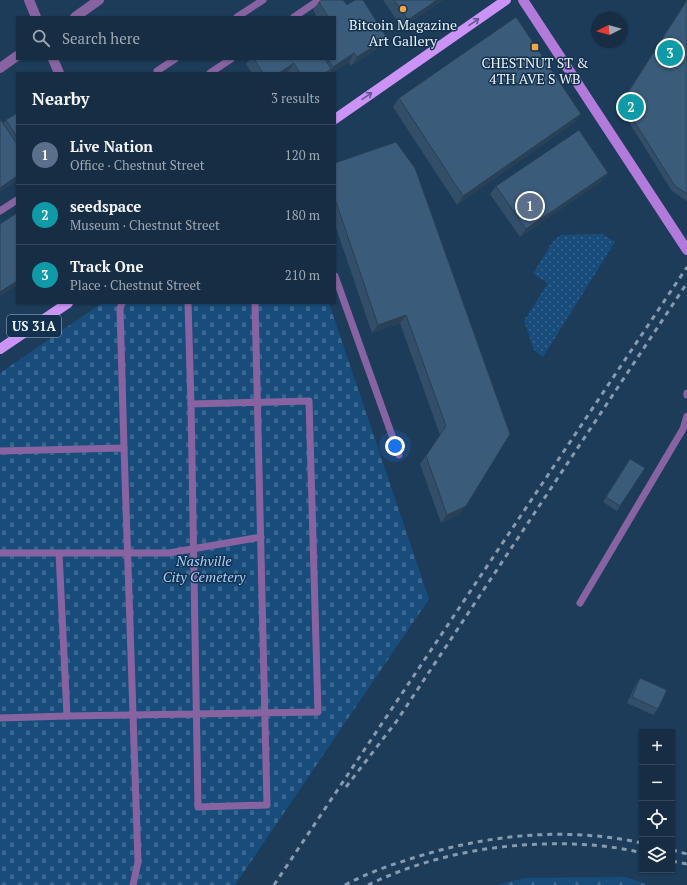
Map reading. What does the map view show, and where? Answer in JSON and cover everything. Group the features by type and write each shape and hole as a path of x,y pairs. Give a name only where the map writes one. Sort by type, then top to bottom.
{"main road":[{"path":"336,118 506,0"},
{"name":"US 31A","path":"0,349 67,304"}],"street":[{"path":"29,0 36,16"},
{"path":"76,16 99,0"},
{"path":"523,0 687,250"},
{"path":"0,68 16,57"},
{"path":"53,60 59,72"}],"lane":[{"path":"239,16 263,0"},
{"path":"296,16 320,0"},
{"path":"158,72 174,60"},
{"path":"212,72 230,60"},
{"path":"0,211 16,201"},
{"path":"336,279 399,455"},
{"path":"122,304 120,309 124,448 138,862 132,885"},
{"path":"188,304 198,807 267,805 255,304"},
{"path":"0,718 318,712 309,401 191,404"},
{"path":"580,603 683,429 687,416"},
{"path":"0,451 124,448"},
{"path":"0,553 169,554 261,537"},
{"path":"59,553 67,716"}],"green space":[{"path":"602,234 615,242 543,357 534,350 524,321 548,283 533,274 553,241 561,235"},
{"name":"Nashville City Cemetery","path":"101,304 329,304 429,599 235,885 0,885 0,373"},
{"path":"625,877 649,885 497,885 525,878"}],"building":[{"path":"322,0 343,0 347,5 355,0 363,0 387,38 357,57 354,53 333,67 329,60 336,60 336,16 327,16 319,2"},
{"path":"394,0 437,0 408,20"},
{"path":"687,0 687,194 675,186 622,102"},
{"path":"516,17 581,114 463,196 399,98"},
{"path":"255,60 326,60 331,69 326,72 299,72 294,63 280,72 262,72"},
{"path":"16,114 16,135 6,120"},
{"path":"0,119 16,143 16,177 0,188"},
{"path":"579,130 608,173 526,229 496,186"},
{"path":"396,142 415,168 510,434 466,506 447,515 426,456 446,426 406,315 378,325 336,202 336,163"},
{"path":"16,214 16,282 0,292 0,224"},
{"path":"630,459 645,468 620,506 606,497"},
{"path":"640,678 667,690 658,709 632,697"}],"railway":[{"path":"274,885 687,267"},
{"path":"346,787 396,722 687,283"},
{"path":"345,885 359,878 404,861 433,852 492,839 552,834 582,835 639,842"},
{"path":"368,885 417,865 468,852 494,848 520,845 573,844 625,849 639,852"},
{"path":"675,851 687,854"},
{"path":"675,862 687,864"}],"place":[{"name":"Bitcoin Magazine Art Gallery","path":"403,9"},
{"name":"CHESTNUT ST & 4TH AVE S WB","path":"535,47"},
{"name":"Track One","path":"670,53"},
{"name":"seedspace","path":"631,107"},
{"name":"Live Nation","path":"530,206"}]}
